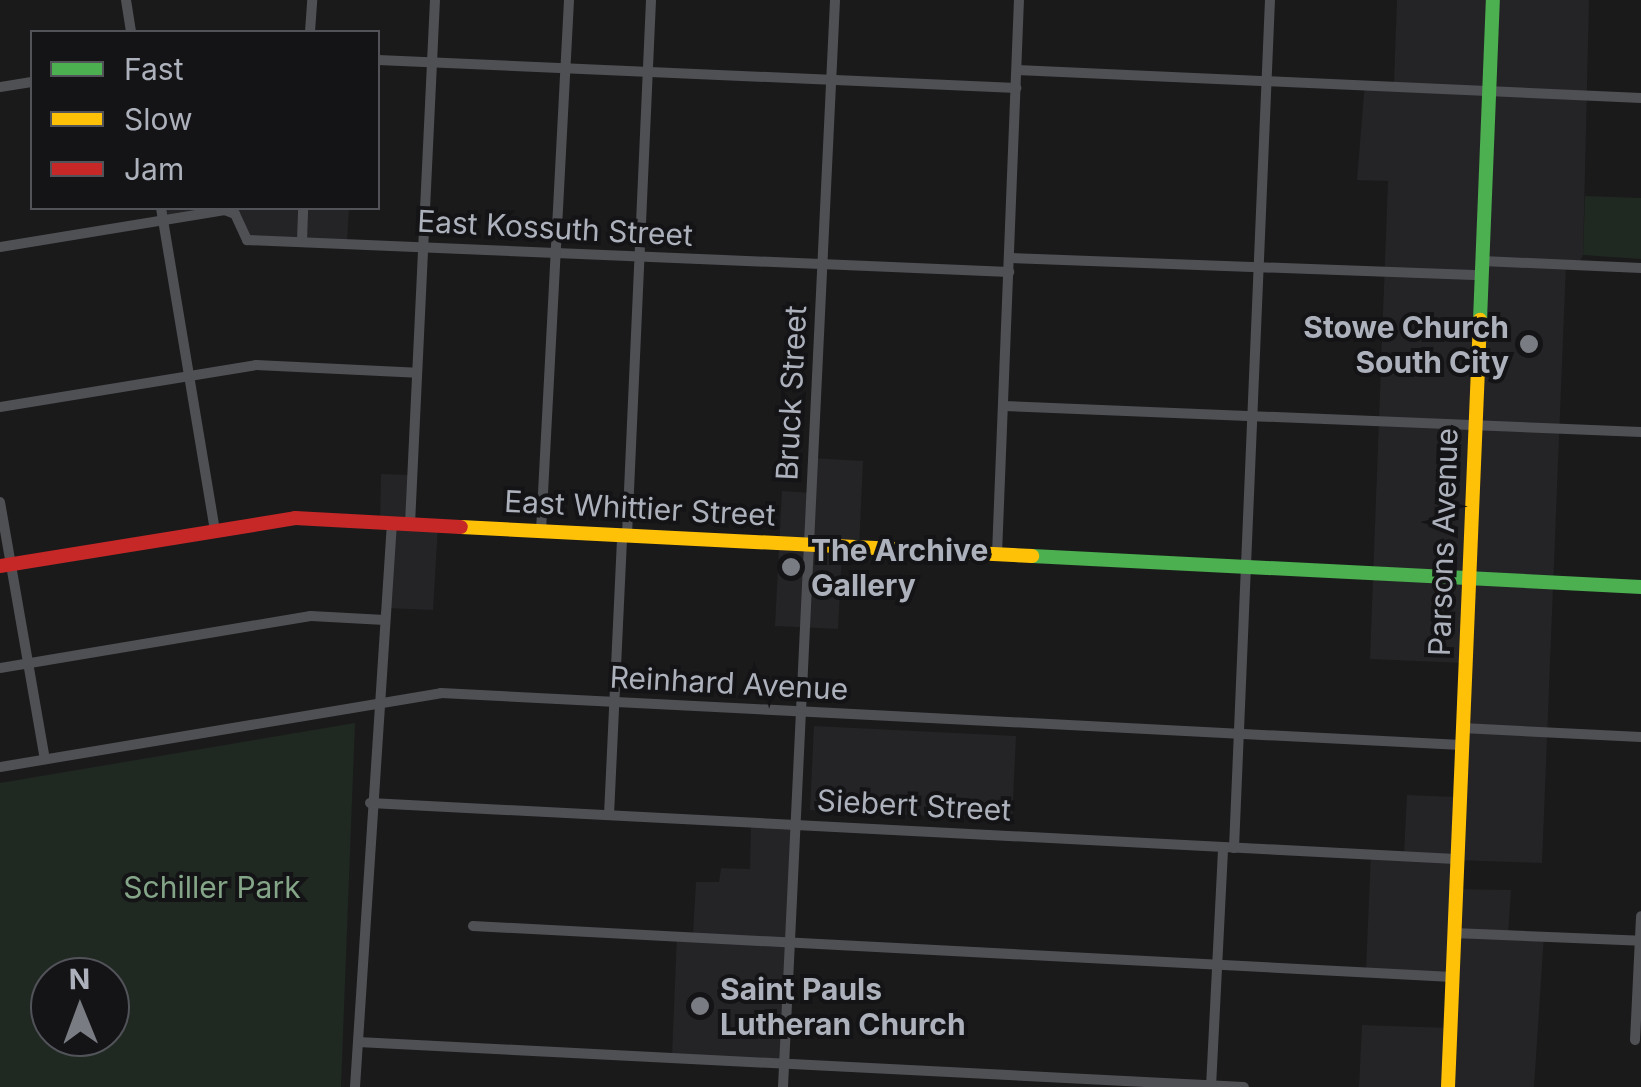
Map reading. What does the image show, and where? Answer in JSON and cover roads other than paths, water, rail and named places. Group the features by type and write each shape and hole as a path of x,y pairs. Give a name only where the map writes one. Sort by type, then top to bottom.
{"street":[{"path":"126,0 131,30"},
{"path":"310,30 312,0"},
{"path":"410,524 435,0"},
{"path":"541,531 569,0"},
{"path":"609,815 641,256 651,0"},
{"name":"Bruck Street","path":"782,1087 835,0"},
{"path":"997,554 1019,0"},
{"path":"1211,1086 1216,966 1240,734 1270,0"},
{"name":"Parsons Avenue","path":"1448,1087 1492,0"},
{"path":"380,60 1016,88"},
{"path":"1017,70 1641,98"},
{"path":"0,87 30,82"},
{"name":"East Kossuth Street","path":"0,247 162,214 226,210 234,214 248,240 1009,272"},
{"path":"302,241 303,210"},
{"path":"162,214 215,530"},
{"path":"1009,258 1259,268 1641,268"},
{"path":"0,407 269,365 418,373"},
{"path":"1003,406 1641,432"},
{"path":"0,502 5,565 45,760"},
{"name":"East Whittier Street","path":"5,565 295,518 1641,587"},
{"path":"356,1087 370,803 392,522"},
{"path":"0,668 311,616 385,620"},
{"name":"Reinhard Avenue","path":"0,768 441,693 1462,745"},
{"path":"1462,728 1641,737"},
{"name":"Siebert Street","path":"370,803 1456,858"},
{"path":"1635,1040 1641,916"},
{"path":"473,926 1453,977"},
{"path":"1454,932 1640,941"},
{"path":"358,1042 1244,1087"}],"place":[{"name":"Stowe Church South City","path":"1529,344"},
{"name":"The Archive Gallery","path":"791,567"},
{"name":"Saint Pauls Lutheran Church","path":"700,1006"}],"park label":[{"name":"Schiller Park","path":"212,887"}]}
